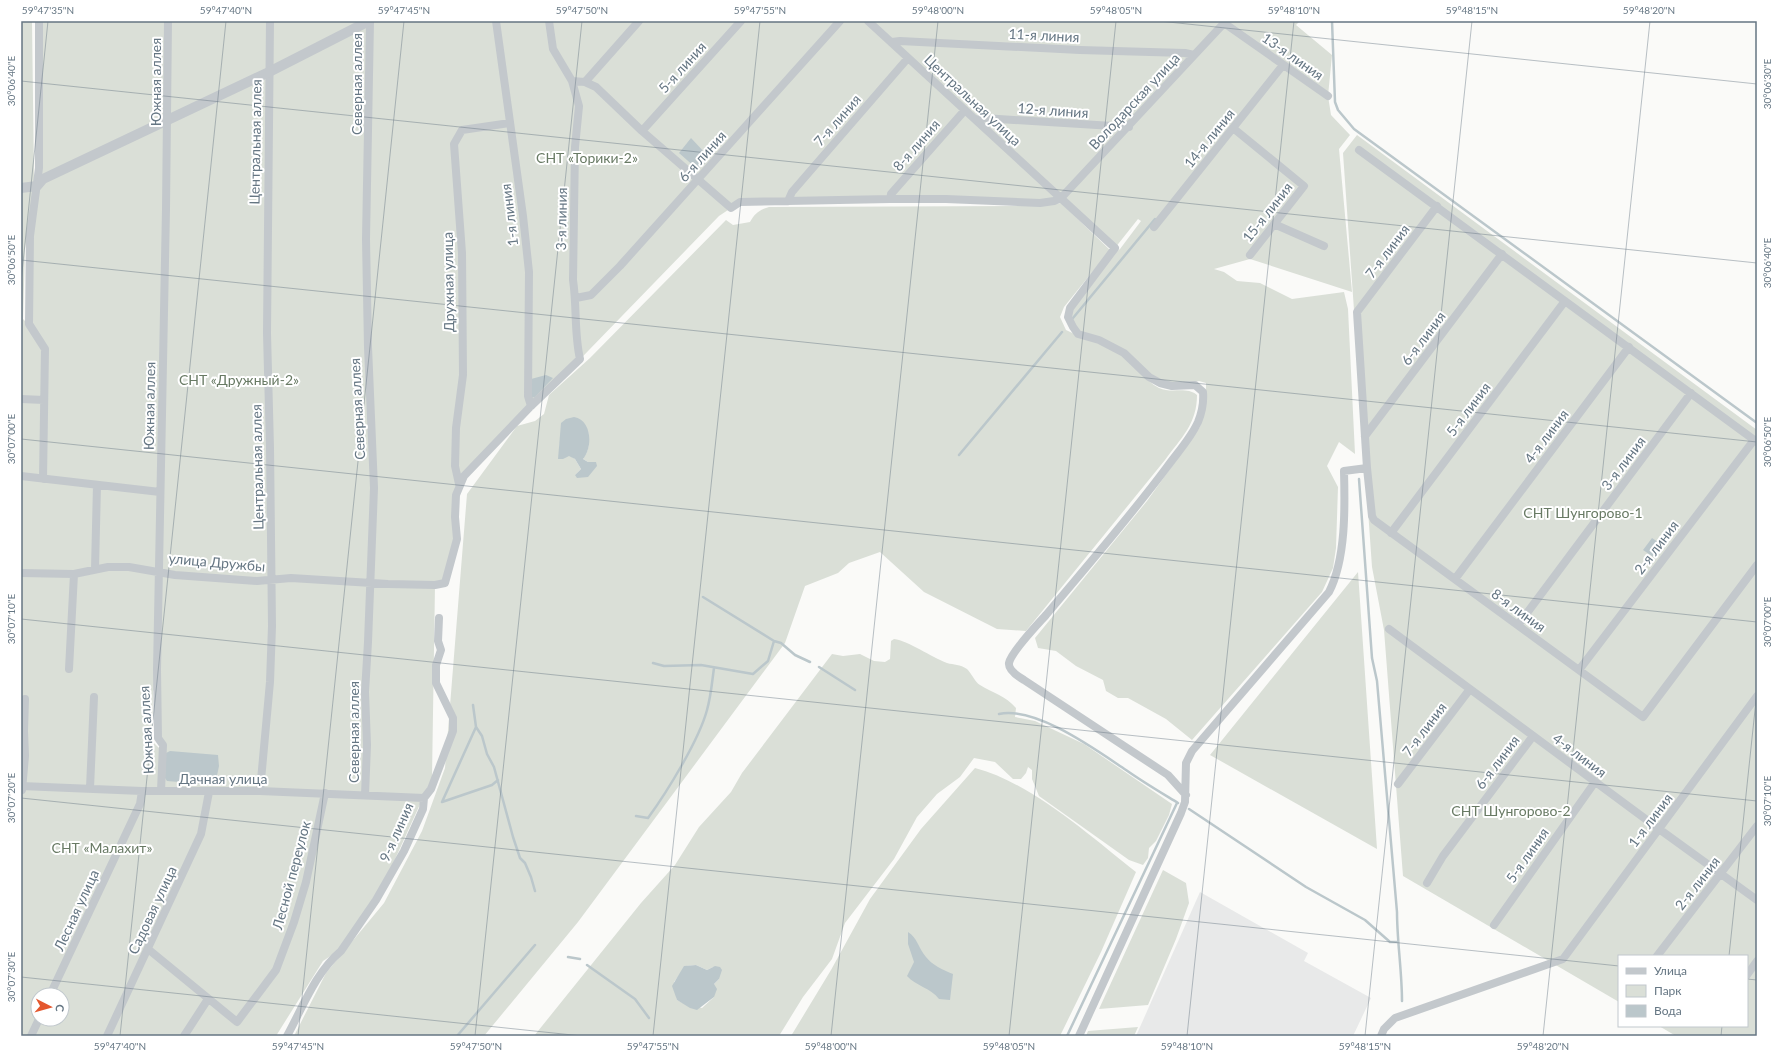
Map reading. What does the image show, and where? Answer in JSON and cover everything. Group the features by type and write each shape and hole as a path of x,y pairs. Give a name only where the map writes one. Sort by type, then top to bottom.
{"street":[{"path":"39,21 37,186 30,236 28,324 45,349 43,479"},
{"name":"Южная аллея","path":"161,790 163,745 158,738 157,670 168,21"},
{"name":"Центральная аллея","path":"260,791 270,682 272,626 267,334 270,21"},
{"path":"21,188 37,186 43,179 269,72 369,21"},
{"name":"Северная аллея","path":"365,795 367,745 365,692 374,488 368,347 366,240 369,21"},
{"name":"1-я линия","path":"496,21 523,216 529,272 528,396 531,406"},
{"path":"548,21 553,49 572,80 585,82 596,87 642,131 732,208 740,202 946,199 1040,203 1054,202 1061,198"},
{"path":"585,82 639,21"},
{"name":"5-я линия","path":"642,131 741,21"},
{"name":"6-я линия","path":"576,298 591,295 620,266 840,21"},
{"name":"Центральная улица","path":"868,21 1115,248 1070,308 1068,317 1078,334 1099,340 1124,353 1149,377 1160,383 1172,386 1195,385 1203,392 1203,402 1197,423 1146,496 1012,656 1009,666 1024,680 1168,775 1186,795"},
{"name":"Володарская улица","path":"1061,198 1129,127 1225,22"},
{"name":"13-я линия","path":"1225,22 1328,96"},
{"name":"11-я линия","path":"892,42 900,41 1080,50 1185,53 1194,55"},
{"name":"7-я линия","path":"788,201 792,192 908,58"},
{"name":"14-я линия","path":"1154,227 1283,65"},
{"name":"3-я линия","path":"531,406 580,359 576,343 576,298 573,280 575,147 579,106 572,80"},
{"name":"8-я линия","path":"890,199 891,194 965,110"},
{"name":"12-я линия","path":"976,120 983,118 1129,127"},
{"name":"Дружная улица","path":"460,484 455,466 456,428 463,375 462,253 454,144 462,130 510,123"},
{"name":"15-я линия","path":"1233,128 1304,186 1250,255"},
{"path":"1359,150 1756,441"},
{"name":"7-я линия","path":"1365,436 1358,312 1437,206"},
{"path":"1274,224 1324,246"},
{"name":"6-я линия","path":"1365,436 1502,254"},
{"name":"5-я линия","path":"1391,533 1565,301"},
{"name":"4-я линия","path":"1455,579 1628,347"},
{"name":"3-я линия","path":"1518,625 1691,393"},
{"path":"21,399 44,400"},
{"path":"460,484 464,476 531,406"},
{"path":"1079,1036 1181,813 1186,795 1186,763 1192,752 1329,592 1335,581 1339,566 1345,500 1344,471 1367,468 1365,436"},
{"name":"2-я линия","path":"1579,670 1756,441"},
{"name":"8-я линия","path":"1367,468 1372,516 1374,520 1643,717 1757,565"},
{"path":"21,476 160,492"},
{"name":"улица Дружбы","path":"21,573 74,574 108,567 129,567 175,575 257,582 292,578 435,585 445,583 457,539 454,517 456,494 460,484"},
{"path":"95,569 98,485"},
{"path":"69,669 74,574"},
{"name":"9-я линия","path":"286,1036 308,994 332,959 341,951 387,882 423,809 424,798 431,789 454,731 453,718 436,683 436,665 441,650 438,642 439,618"},
{"name":"4-я линия","path":"1389,629 1757,900"},
{"name":"7-я линия","path":"1398,784 1470,689"},
{"name":"1-я линия","path":"1381,1036 1384,1029 1396,1018 1563,959 1757,696"},
{"path":"90,788 94,697"},
{"path":"22,788 25,756 25,699"},
{"name":"6-я линия","path":"1426,884 1443,856 1533,736"},
{"name":"5-я линия","path":"1494,925 1595,782"},
{"name":"Дачная улица","path":"22,788 90,788 142,791 161,790 209,792 260,791 424,798"},
{"name":"Лесная улица","path":"54,987 140,804 142,791"},
{"name":"Садовая улица","path":"107,1036 200,834 209,792"},
{"name":"Лесной переулок","path":"208,999 237,1022 276,970 294,922 306,882 325,793"},
{"name":"2-я линия","path":"1658,955 1757,826"},
{"path":"148,949 187,979 208,999 184,1036"},
{"path":"1748,974 1757,961"}],"shaded area":[{"path":"1200,892 1308,953 1304,961 1371,998 1353,1036 1136,1036"}],"green space":[{"path":"21,21 32,21 34,177 37,185 39,21 1300,21 1296,25 1332,55 1328,96 1331,115 1350,135 1339,149 1352,292 1250,259 1214,269 1224,272 1237,281 1260,283 1292,299 1344,292 1348,309 1355,454 1339,442 1327,466 1338,487 1336,548 1333,568 1322,592 1192,740 1166,719 1128,698 1118,698 1106,691 1103,680 1076,666 1056,651 1038,648 1035,638 1147,501 1200,427 1206,401 1206,383 1199,381 1190,383 1161,382 1134,360 1079,332 1069,316 1071,309 1112,255 1120,249 1141,221 1138,219 1115,248 1061,198 1054,201 740,202 719,216 459,484 457,539 445,583 435,585 432,778 391,868 391,878 341,949 323,961 276,1036 21,1036","holes":["31,208 28,324 23,319 25,249","157,685 161,790 159,748 152,741 153,691"]},
{"name":"СНТ Шунгорово-1","path":"1357,135 1757,430 1757,1036 1676,1036 1661,1027 1748,1027 1748,955 1618,955 1618,1001 1403,876 1384,630 1372,567 1343,153"},
{"path":"1061,203 1110,250 1064,307 1060,317 1066,330 1102,344 1122,355 1149,381 1159,388 1164,390 1184,390 1193,392 1197,395 1191,423 1182,437 1026,631 997,629 924,592 880,552 849,563 838,573 805,586 785,643 578,922 484,1036 294,1036 326,973 384,903 422,831 445,768 467,494 517,426 535,421 544,414 549,395 590,358 726,220 733,225 750,222 758,212 769,207 1039,206","holes":["588,430 588,449 583,459 588,462 592,462 575,475 581,469 575,459 559,448 561,437"]},
{"path":"1358,572 1377,849 1210,755"},
{"path":"894,639 900,640 947,663 964,667 969,671 978,684 1003,697 1012,704 1016,708 1015,717 1035,721 1084,744 1172,804 1169,815 1156,841 1149,848 1148,858 1143,865 1129,860 1039,796 1032,779 1032,770 1028,767 1026,773 1021,779 1013,779 995,762 974,758 960,777 937,794 917,817 894,859 845,923 832,959 803,997 779,1036 534,1036 641,903 675,865 699,827 731,792 742,773 832,654 843,656 860,654 874,661 885,662 890,659 891,641","holes":["696,965 707,970 713,967 719,979 714,984 714,997 702,1008 677,1000 674,982 686,966"]},
{"path":"975,768 996,775 1039,798 1080,827 1136,872 1101,952 1060,1036 791,1036 831,970 870,899 921,829"},
{"path":"1163,870 1186,883 1189,903 1176,939 1148,1005 1099,1009"},
{"path":"1138,1027 1134,1036 1086,1036 1088,1031"}],"water":[{"path":"691,138 706,154 705,163 698,169 679,153"},
{"path":"546,375 553,378 535,397 531,398 531,379"},
{"path":"574,417 580,419 584,423 589,435 588,448 583,459 588,462 596,462 597,466 588,477 577,478 575,475 581,469 575,459 569,456 563,459 558,459 561,423 566,419"},
{"path":"1652,538 1664,546 1655,558 1643,550"},
{"path":"170,751 218,755 219,766 215,785 167,781 165,778 166,753"},
{"path":"908,932 914,937 928,960 938,967 953,974 950,1000 939,999 932,992 907,976 914,962 908,944"},
{"path":"696,965 707,970 715,966 720,967 722,970 719,979 714,984 717,989 714,997 697,1010 690,1008 677,1000 672,986 684,966"}],"waterway":[{"path":"1332,21 1335,102 1338,110 1354,129 1757,423"},
{"path":"1073,318 1155,219"},
{"path":"959,455 1062,332"},
{"path":"1359,479 1372,658 1377,681 1397,912 1402,1001"},
{"path":"703,597 774,641 781,643 795,655 810,662"},
{"path":"653,663 664,666 701,665 753,674 768,661 774,641"},
{"path":"819,667 855,690"},
{"path":"636,816 648,818 673,780 690,750 707,710 714,668"},
{"path":"473,705 476,727 482,736 487,754 494,767 513,837 520,858 525,863 531,877 535,891"},
{"path":"999,714 1014,713 1048,723 1082,741 1178,803"},
{"path":"476,727 442,802 492,785 498,780"},
{"path":"1067,1036 1177,803"},
{"path":"1189,809 1306,887 1365,920 1390,942 1397,942"},
{"path":"457,1036 535,945"},
{"path":"568,957 580,959"},
{"path":"587,965 635,999 649,1018"}],"park label":[{"name":"СНТ «Торики-2»","path":"587,157"},
{"name":"СНТ «Дружный-2»","path":"239,379"},
{"name":"СНТ Шунгорово-2","path":"1511,810"},
{"name":"СНТ «Малахит»","path":"102,847"}]}
